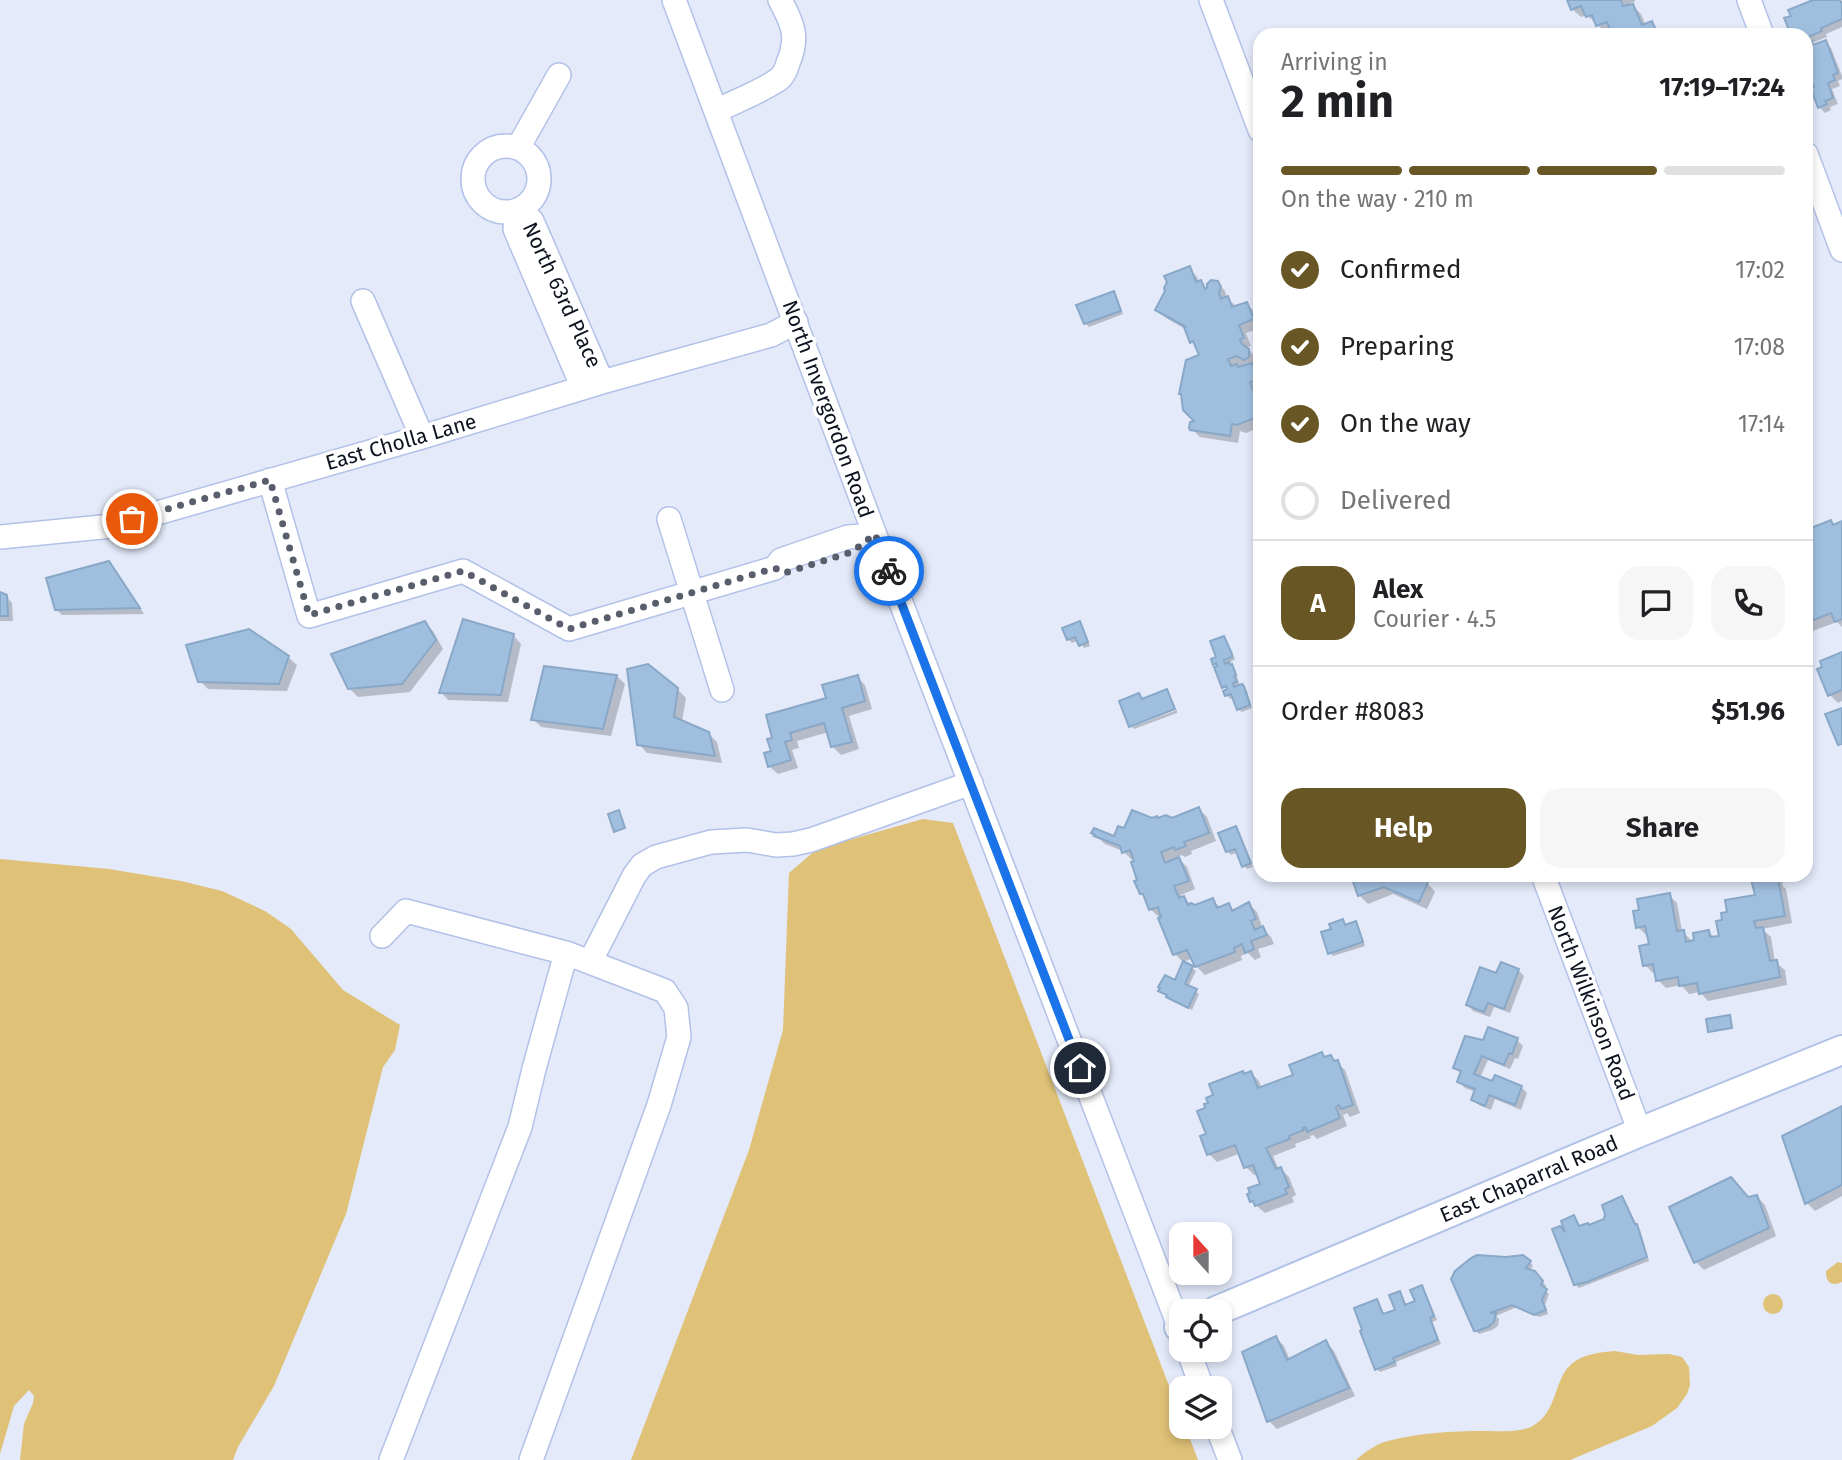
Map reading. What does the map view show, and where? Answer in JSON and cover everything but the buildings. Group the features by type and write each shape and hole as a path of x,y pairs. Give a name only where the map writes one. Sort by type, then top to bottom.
{"main road":[{"name":"East Chaparral Road","path":"1232,1304 1842,1050"}],"street":[{"name":"North Invergordon Road","path":"674,0 875,534 1169,1299"},
{"path":"716,111 779,80 786,68 794,48 794,40 792,24 780,0"},
{"path":"1211,0 1253,111"},
{"path":"1749,0 1759,28"},
{"path":"518,148 559,75"},
{"name":"North 63rd Place","path":"507,145 518,148 528,153 536,162 540,185 529,205 519,211 497,212 480,200 475,191 474,170 486,152 495,147 507,145"},
{"path":"1813,173 1842,250"},
{"name":"North 63rd Place","path":"519,211 532,221 592,385"},
{"path":"363,300 422,436"},
{"name":"East Cholla Lane","path":"0,537 111,526 771,335 796,322"},
{"path":"270,480 309,615 463,571 569,629 775,568 784,573 852,552 875,534"},
{"path":"669,519 722,690"},
{"path":"590,962 634,876 642,865 656,857 711,842 747,840 776,845 811,840 971,783"},
{"name":"North Wilkinson Road","path":"1546,882 1640,1132"},
{"path":"382,936 406,911 566,953 665,991 676,1008 679,1037 659,1104 531,1460"},
{"path":"391,1460 520,1127 566,953"},
{"path":"1222,1439 1230,1460"}],"shaded area":[{"path":"923,819 953,823 1169,1386 1169,1439 1190,1439 1198,1460 631,1460 749,1150 783,1030 789,873 817,849"},
{"path":"0,859 109,869 222,891 265,911 291,929 343,990 400,1025 395,1050 383,1067 346,1214 274,1386 233,1460 20,1460 24,1424 34,1396 29,1390 14,1406 0,1454"},
{"path":"1838,1262 1842,1263 1842,1282 1832,1284 1828,1281 1826,1271"},
{"path":"1773,1294 1780,1297 1783,1304 1780,1311 1773,1314 1766,1311 1763,1304 1766,1297"},
{"path":"1615,1351 1682,1357 1689,1367 1690,1385 1677,1408 1652,1426 1570,1460 1356,1460 1375,1446 1399,1438 1448,1432 1514,1431 1531,1427 1547,1413 1567,1368 1588,1355"}],"way so far":[{"path":"132,519 270,480 309,615 463,571 569,629 775,568 784,573 804,567 852,552 875,534 889,571"}],"route":[{"path":"889,571 1080,1068"}]}
